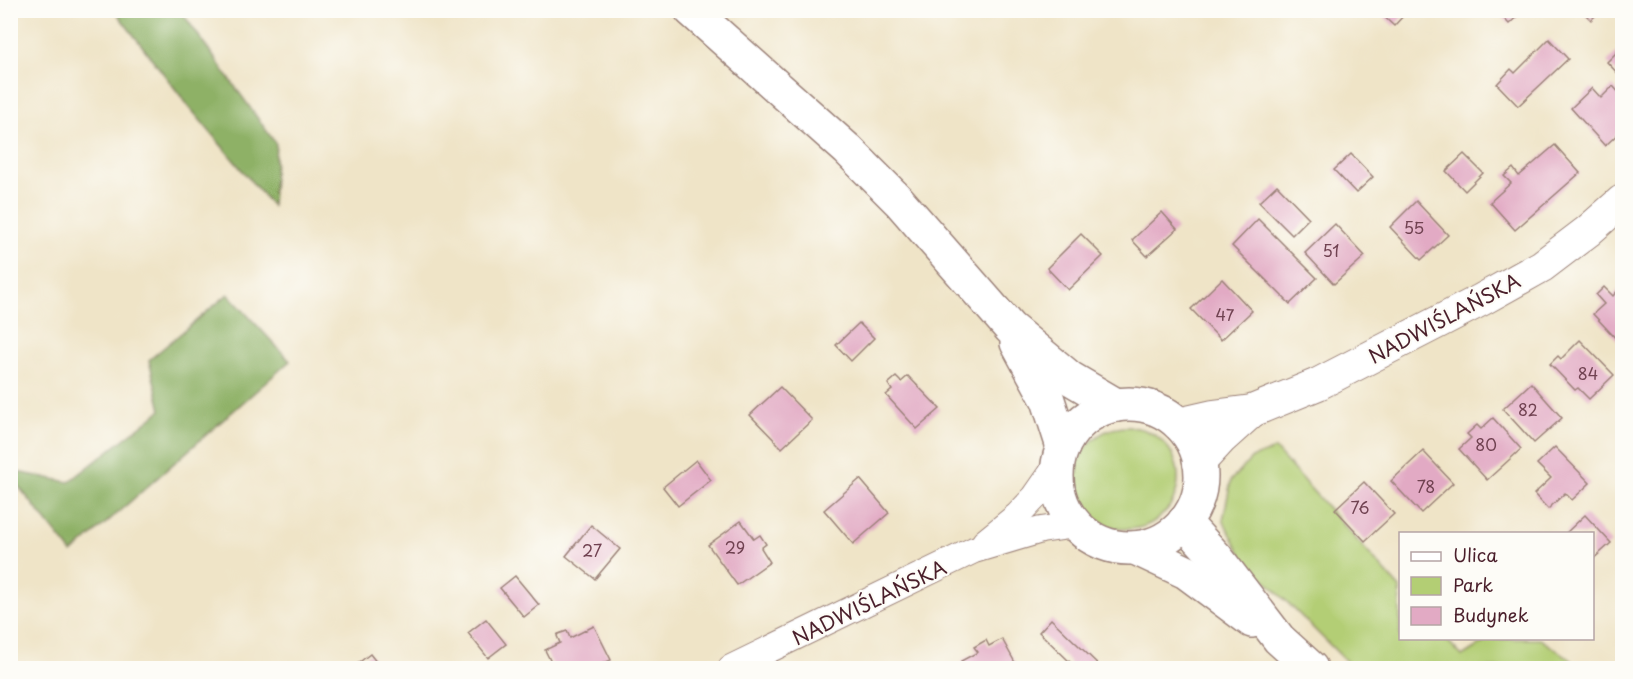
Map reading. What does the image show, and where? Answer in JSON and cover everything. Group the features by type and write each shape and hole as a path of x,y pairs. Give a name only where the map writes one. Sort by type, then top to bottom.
{"main road":[{"path":"691,10 848,150 899,201 1010,328 1070,378 1116,405"},
{"path":"1010,328 1048,400 1060,455 1057,486 1064,507 1076,525 1093,539 1113,547 1134,548 1162,540 1184,522 1195,504 1200,484 1199,463 1192,441 1178,424 1160,411 1139,405 1116,405 1095,412 1072,431 1060,455"},
{"path":"1184,522 1217,558 1279,639 1311,669"},
{"path":"1134,548 1186,572 1279,639"}],"street":[{"name":"NADWIŚLAŃSKA","path":"1178,424 1213,416 1252,411 1318,384 1542,266 1623,201"},
{"name":"NADWIŚLAŃSKA","path":"1199,463 1252,411"},
{"name":"NADWIŚLAŃSKA","path":"974,550 1024,509 1035,497 1060,455"},
{"name":"NADWIŚLAŃSKA","path":"731,669 974,550 1041,530 1076,525"}],"green space":[{"path":"115,11 181,11 276,144 272,206 190,108"},
{"path":"228,294 290,361 72,553 11,477 11,471 69,482 161,410 149,360"},
{"path":"1127,427 1146,431 1163,442 1174,459 1178,478 1174,497 1163,514 1146,525 1127,529 1108,525 1091,514 1080,497 1076,478 1080,459 1091,442 1108,431"},
{"path":"1275,449 1399,587 1399,640 1447,640 1462,656 1487,640 1542,640 1570,659 1578,668 1353,668 1244,559 1223,520 1231,480 1252,458"}],"building":[{"path":"1377,10 1401,10 1405,14 1394,26"},
{"path":"1496,10 1524,10 1509,24"},
{"path":"1581,10 1601,10 1591,20"},
{"path":"1549,39 1568,59 1518,106 1497,84 1511,69 1515,73"},
{"path":"1622,47 1622,78 1607,62"},
{"path":"1613,86 1622,96 1622,130 1605,146 1571,108 1592,88 1601,98"},
{"path":"1555,145 1580,173 1515,230 1490,202 1511,183 1504,176 1513,168 1519,176"},
{"path":"1351,154 1373,177 1356,193 1334,170"},
{"path":"1464,154 1483,173 1465,191 1446,171"},
{"path":"1277,185 1309,218 1292,235 1259,202"},
{"path":"1416,201 1448,235 1421,260 1390,227"},
{"path":"1162,212 1177,229 1147,256 1132,240"},
{"path":"1258,219 1317,278 1290,304 1232,246"},
{"path":"1335,224 1365,256 1334,284 1305,253"},
{"path":"1081,234 1103,256 1068,290 1047,268"},
{"path":"1222,279 1252,311 1221,340 1191,309"},
{"path":"1622,286 1622,345 1593,314 1604,304 1596,295 1604,287 1613,296"},
{"path":"859,323 874,338 851,361 836,345"},
{"path":"1580,340 1614,375 1589,399 1578,388 1575,390 1550,364 1558,356 1561,359"},
{"path":"908,376 940,409 917,429 886,395 892,390 888,384 896,377 901,382"},
{"path":"1531,383 1562,418 1534,443 1503,409"},
{"path":"780,387 812,420 782,448 750,415"},
{"path":"1493,418 1521,449 1487,480 1459,449 1471,438 1467,434 1477,425 1481,429"},
{"path":"1555,447 1590,483 1572,500 1565,493 1548,509 1534,494 1551,478 1537,464"},
{"path":"1423,451 1453,483 1421,513 1391,481"},
{"path":"696,460 711,480 678,506 663,487"},
{"path":"860,479 889,513 853,544 824,510"},
{"path":"1364,482 1394,514 1365,541 1335,509"},
{"path":"1585,515 1611,543 1594,558 1594,532 1567,532"},
{"path":"741,521 754,539 760,535 766,544 761,548 770,562 737,585 708,545"},
{"path":"591,525 620,549 595,579 566,556"},
{"path":"515,576 539,605 524,617 500,588"},
{"path":"486,619 506,644 488,658 468,633"},
{"path":"1051,619 1102,668 1066,668 1071,663 1039,632"},
{"path":"594,626 611,660 593,668 554,668 545,650 560,643 558,634 567,631 570,638"},
{"path":"1002,639 1018,668 965,668 961,661 978,652 974,647 986,640 989,646"},
{"path":"370,654 381,668 352,668"}]}
